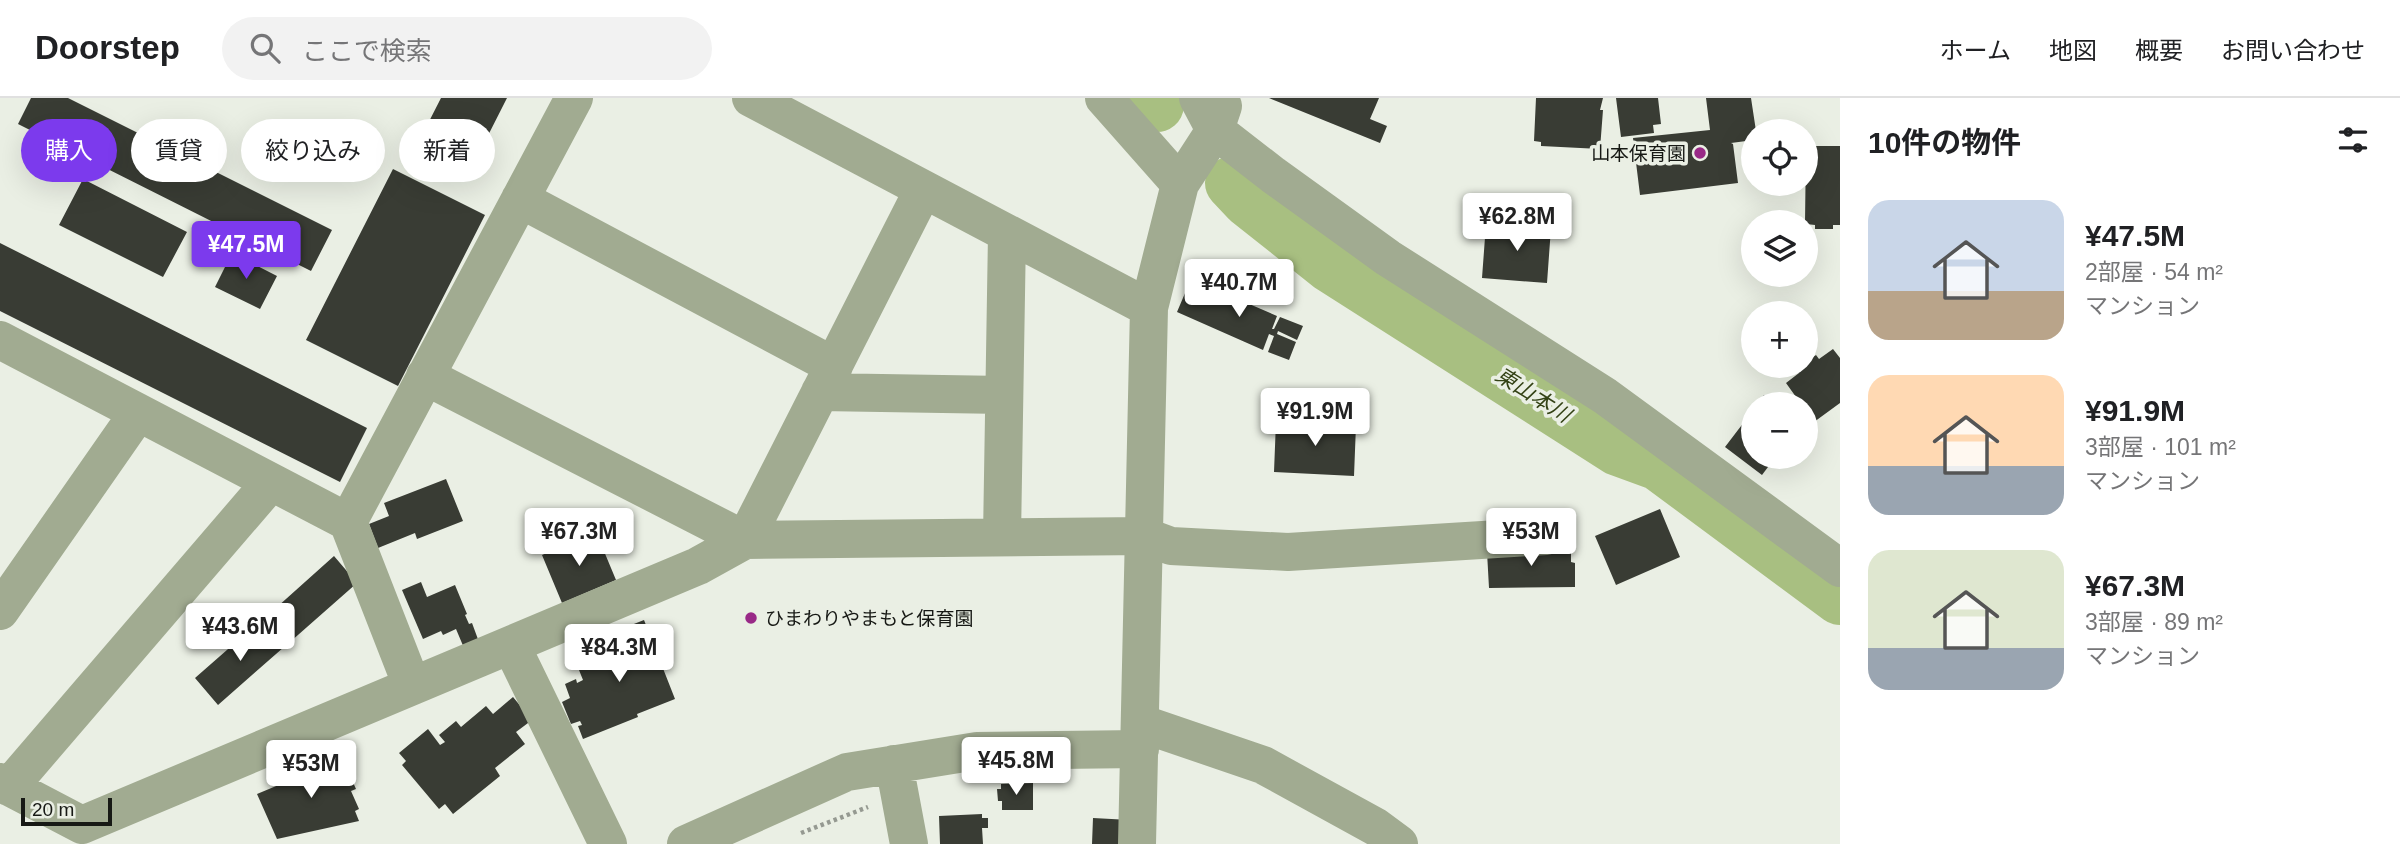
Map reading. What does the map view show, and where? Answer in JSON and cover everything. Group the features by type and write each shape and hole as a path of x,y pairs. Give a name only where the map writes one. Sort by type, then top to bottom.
{"street":[{"path":"348,522 574,98"},
{"path":"1104,98 1180,184"},
{"path":"766,101 923,190 1149,308"},
{"path":"1137,844 1149,308 1180,184 1213,109 1388,258 1605,396 1840,568"},
{"path":"271,482 5,784 84,835 412,686 698,566 745,540 923,190"},
{"path":"520,200 827,379 1004,395"},
{"path":"1002,537 1007,234"},
{"path":"0,341 348,522 412,686"},
{"path":"425,376 745,540 1144,536 1171,546 1227,551 1288,552 1546,536"},
{"path":"0,611 138,413"},
{"path":"511,645 608,844"},
{"path":"686,844 847,772 978,751 1140,736 1263,765 1376,827 1399,844"},
{"path":"894,764 908,844"}],"path":[{"path":"799,834 878,803"}],"building":[{"path":"31,98 68,98 110,119 21,119 21,126 18,124"},
{"path":"441,98 507,98 495,122 495,119 430,119"},
{"path":"1269,98 1379,98 1370,119 1387,126 1380,143"},
{"path":"1536,98 1603,98 1600,110 1603,110 1600,149 1541,146 1541,142 1534,141"},
{"path":"1616,98 1658,98 1661,124 1653,125 1654,133 1621,137"},
{"path":"1706,98 1751,98 1754,119 1741,119 1741,142 1731,143 1738,183 1640,195 1633,138 1710,130"},
{"path":"117,122 131,130 131,181 117,174"},
{"path":"1818,146 1840,146 1840,225 1833,225 1833,229 1818,229 1818,210 1805,210 1805,196 1818,196"},
{"path":"393,169 399,172 399,182 419,182 485,215 398,386 306,340"},
{"path":"227,178 332,230 311,271 134,182 227,182"},
{"path":"81,182 89,182 187,232 163,277 59,225"},
{"path":"1486,224 1551,228 1547,283 1482,278"},
{"path":"0,243 367,428 340,482 0,311"},
{"path":"232,253 277,276 260,309 215,287"},
{"path":"1191,279 1277,316 1272,329 1280,317 1303,326 1297,340 1278,331 1277,334 1296,342 1289,360 1268,352 1274,336 1269,334 1263,350 1177,312"},
{"path":"1833,349 1840,358 1840,403 1818,419 1818,392 1792,392 1786,383 1792,378 1818,378 1819,359"},
{"path":"1276,421 1356,425 1354,476 1274,472"},
{"path":"1741,426 1741,459 1725,447"},
{"path":"1754,469 1766,469 1762,475"},
{"path":"446,479 463,521 417,539 415,533 378,548 369,524 389,516 384,503"},
{"path":"1660,509 1680,557 1616,585 1595,536"},
{"path":"596,532 616,580 562,603 542,555"},
{"path":"1571,548 1571,562 1575,563 1575,587 1489,588 1487,552"},
{"path":"334,556 357,583 290,642 267,616"},
{"path":"421,582 427,597 455,585 467,614 465,615 469,624 472,623 479,642 464,648 456,629 443,635 441,631 423,639 402,590"},
{"path":"261,620 284,647 218,705 195,678"},
{"path":"644,620 675,699 583,739 578,726 582,725 580,721 571,724 562,702 570,698 565,684 576,679 577,683 583,680 579,670 615,659 606,635"},
{"path":"513,697 532,720 516,732 525,744 495,768 500,776 453,814 445,804 439,809 402,765 406,761 399,753 428,729 440,745 445,742 439,735 456,721 461,727 486,706 493,714"},
{"path":"342,758 356,789 351,791 359,809 355,811 359,821 277,839 257,794 320,762 322,767"},
{"path":"1033,783 1033,810 1002,810 997,789 1001,789 1001,784"},
{"path":"982,814 982,818 988,818 988,828 982,828 983,844 940,844 939,816"},
{"path":"1093,818 1130,820 1129,844 1092,844"}],"waterway":[{"name":"東山本川","path":"1151,98 1157,105"},
{"name":"東山本川","path":"1232,183 1248,200 1331,266 1618,449 1659,464 1840,598"}],"place":[{"name":"山本保育園","path":"1700,153"},
{"name":"ひまわりやまもと保育園","path":"751,618"}]}
